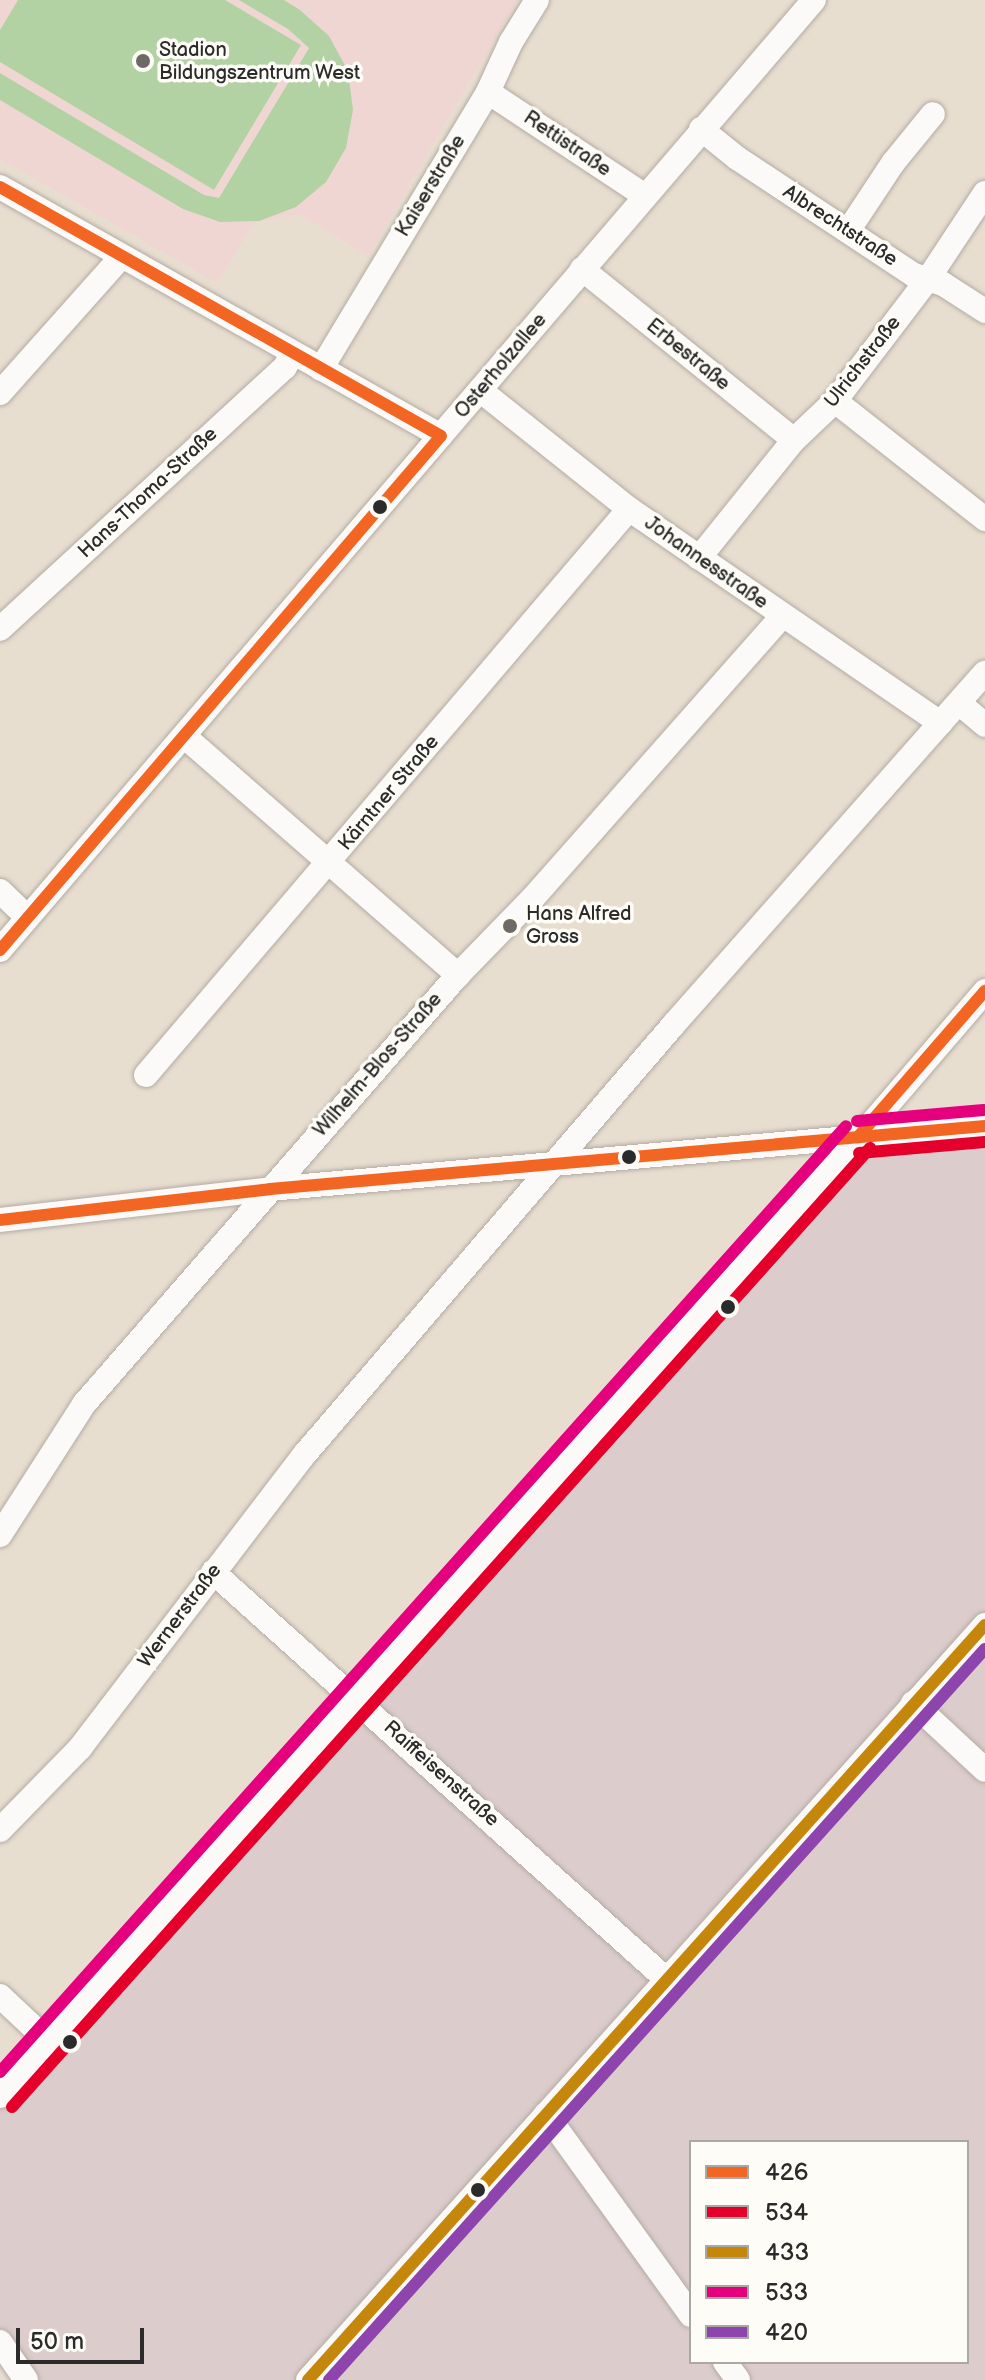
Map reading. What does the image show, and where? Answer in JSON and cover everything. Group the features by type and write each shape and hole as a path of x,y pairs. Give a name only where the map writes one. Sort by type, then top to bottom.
{"street":[{"name":"Kaiserstraße","path":"321,369 488,92 511,42 537,0"},
{"name":"Osterholzallee","path":"0,950 814,0"},
{"name":"Rettistraße","path":"488,92 645,196"},
{"path":"848,231 893,163 933,114"},
{"name":"Albrechtstraße","path":"701,129 737,158 914,275 943,284 985,311"},
{"path":"3,193 441,436"},
{"name":"Ulrichstraße","path":"699,558 794,440 835,401 928,279 985,193"},
{"path":"0,393 121,257"},
{"name":"Erbestraße","path":"582,269 794,440"},
{"name":"Hans-Thoma-Straße","path":"0,629 285,367 292,354"},
{"name":"Johannesstraße","path":"480,390 629,509 940,723"},
{"path":"835,401 985,519"},
{"name":"Kärntner Straße","path":"146,1075 629,509"},
{"name":"Wilhelm-Blos-Straße","path":"0,1535 84,1404 458,975 532,899 782,616"},
{"name":"Wernerstraße","path":"0,1830 80,1748 304,1455 555,1162 985,673"},
{"path":"959,703 985,725"},
{"path":"184,736 458,975"},
{"path":"0,891 27,917"},
{"path":"0,2096 985,991"},
{"path":"0,1220 270,1189 985,1126"},
{"name":"Raiffeisenstraße","path":"213,1572 356,1696 666,1979"},
{"path":"308,2380 985,1625"},
{"path":"913,1703 985,1770"},
{"path":"0,1996 49,2042"},
{"path":"546,2114 689,2312"},
{"path":"0,2342 26,2380"}],"shaded area":[{"path":"0,0 517,0 368,256 299,214 254,223 217,283 0,159"},
{"path":"985,1145 985,2380 26,2380 0,2342 0,2106 656,1377 865,1157"}],"green space":[{"path":"18,0 225,0 301,45 214,190 0,62 0,30"},
{"path":"239,0 284,0 300,10 329,36 348,71 353,110 346,148 326,182 296,207 259,221 220,222 183,209 0,100 0,73 204,195 219,198 309,48 288,29"}],"transit line":[{"name":"426","path":"0,187 441,436"},
{"name":"426","path":"0,950 441,436"},
{"name":"426","path":"858,1137 985,991"},
{"name":"533","path":"857,1121 984,1110"},
{"name":"533","path":"0,2072 846,1126"},
{"name":"426","path":"0,1220 270,1189 985,1126"},
{"name":"534","path":"859,1153 985,1142"},
{"name":"534","path":"12,2107 870,1148"},
{"name":"433","path":"308,2380 985,1625"},
{"name":"420","path":"329,2380 985,1649"}],"place":[{"name":"Stadion Bildungszentrum West","path":"143,61"},
{"name":"Hans Alfred Gross","path":"510,926"}]}
